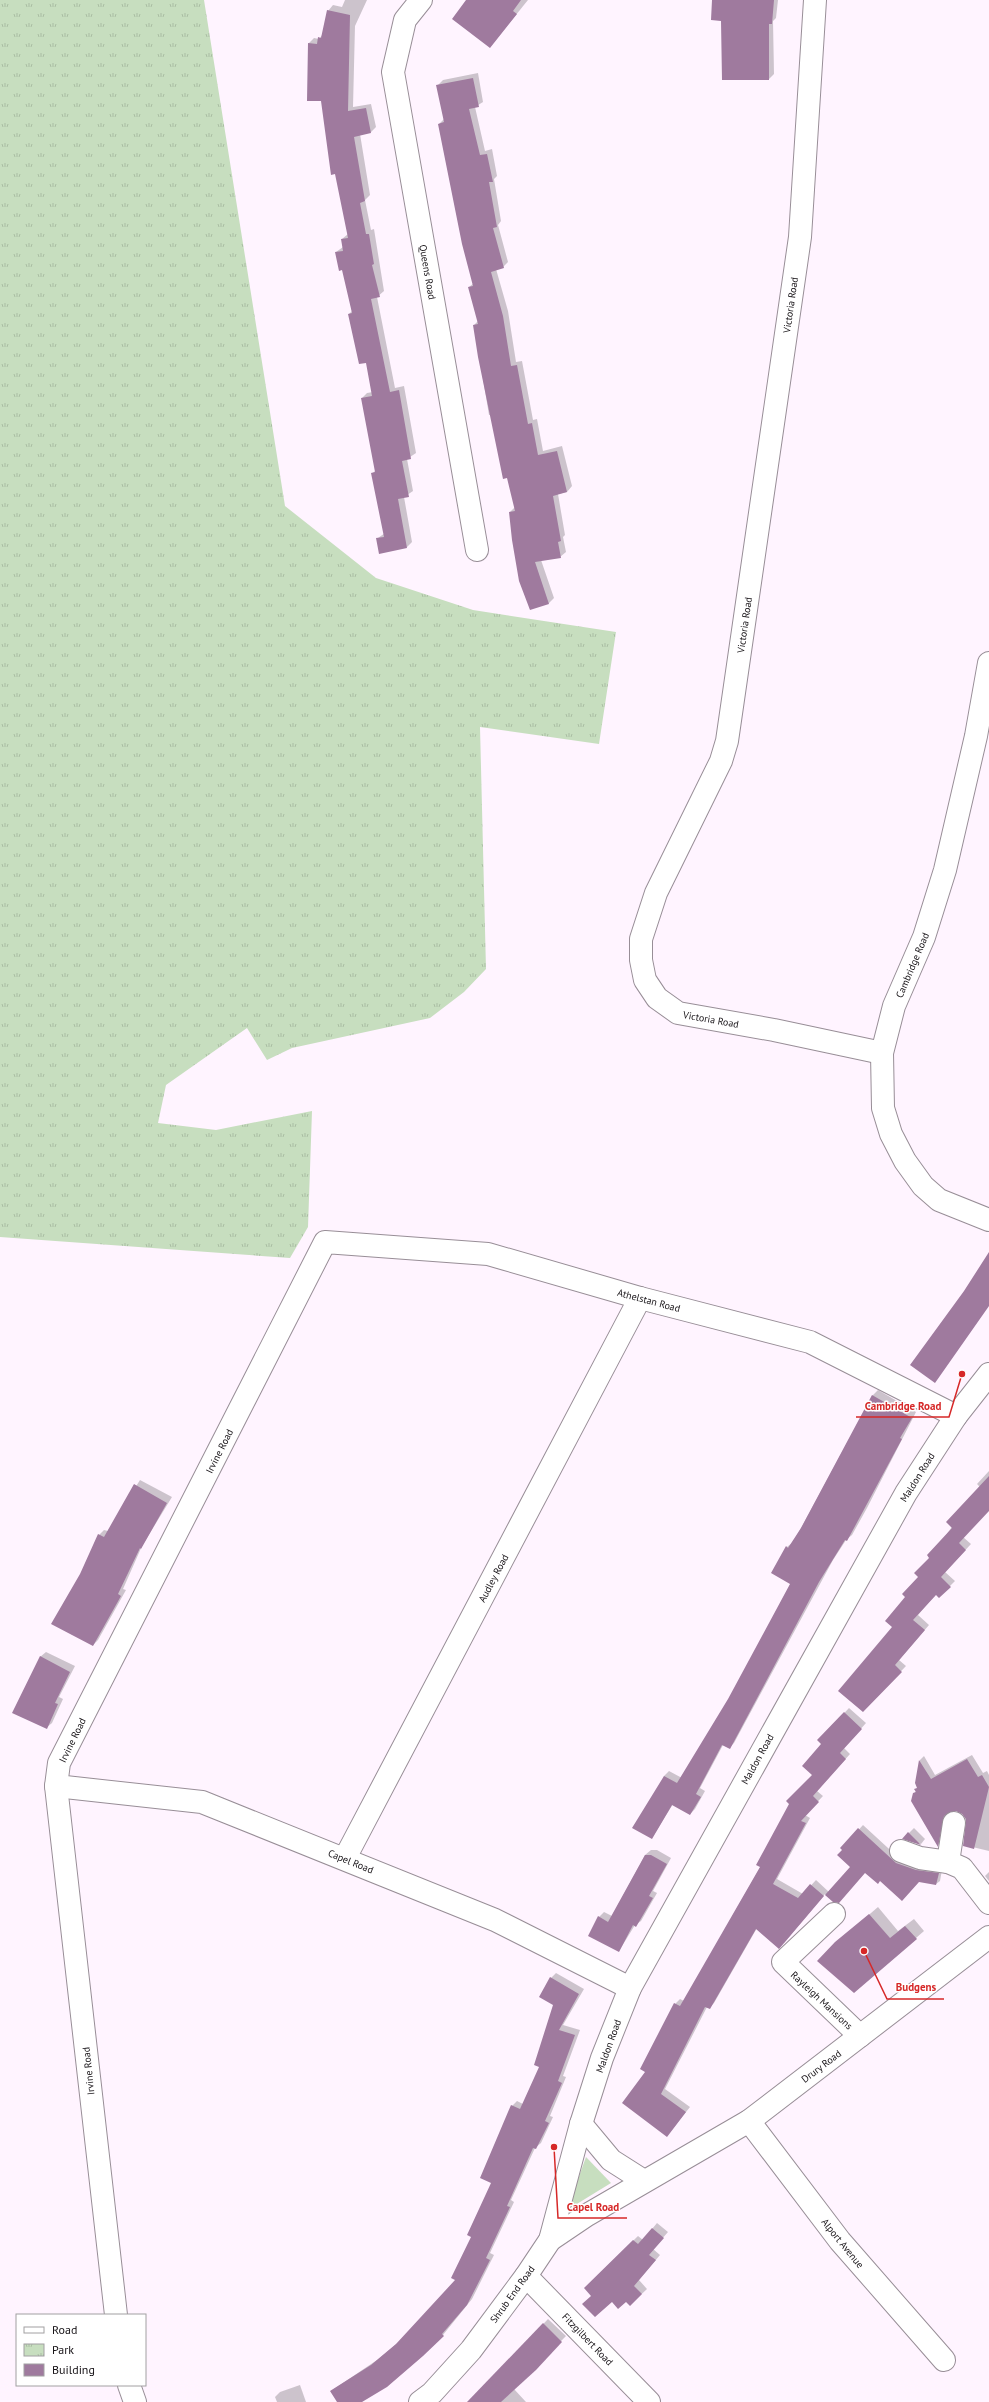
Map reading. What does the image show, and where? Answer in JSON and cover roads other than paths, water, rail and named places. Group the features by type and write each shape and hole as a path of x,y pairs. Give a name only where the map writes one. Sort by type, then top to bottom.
{"street":[{"name":"Queens Road","path":"421,0 405,20 393,72 477,550"},
{"name":"Victoria Road","path":"815,0 800,237 727,741 721,762 656,892 641,939 641,960 645,980 657,998 678,1013 774,1030 882,1053"},
{"name":"Cambridge Road","path":"989,663 976,736 945,870 924,937 894,1006 882,1053 883,1108 891,1134 905,1161 923,1186 939,1200 989,1220"},
{"name":"Athelstan Road","path":"325,1242 488,1254 640,1298 810,1342 956,1416"},
{"name":"Irvine Road","path":"116,2314 56,1786 59,1763 325,1242"},
{"name":"Audley Road","path":"345,1858 640,1298"},
{"name":"Maldon Road","path":"570,2166 581,2124 602,2058 630,1988 860,1573 906,1493 956,1416 989,1374"},
{"name":"Capel Road","path":"56,1786 202,1802 345,1858 495,1920 630,1988"},
{"path":"948,1862 954,1823"},
{"path":"901,1851 920,1858 948,1862 962,1868 989,1903"},
{"name":"Rayleigh Mansions","path":"834,1914 783,1962 860,2036"},
{"name":"Drury Road","path":"550,2240 644,2181 749,2121 989,1937"},
{"name":"Alport Avenue","path":"749,2121 840,2241 944,2360"},
{"path":"581,2124 611,2160 644,2181"},
{"name":"Shrub End Road","path":"420,2402 432,2393 471,2350 526,2276 550,2240 570,2166"},
{"name":"Fitzgilbert Road","path":"526,2276 649,2402"},
{"path":"128,2386 134,2402"}],"place":[{"name":"Cambridge Road","path":"962,1374"},
{"name":"Budgens","path":"864,1951"},
{"name":"Capel Road","path":"554,2147"}]}
